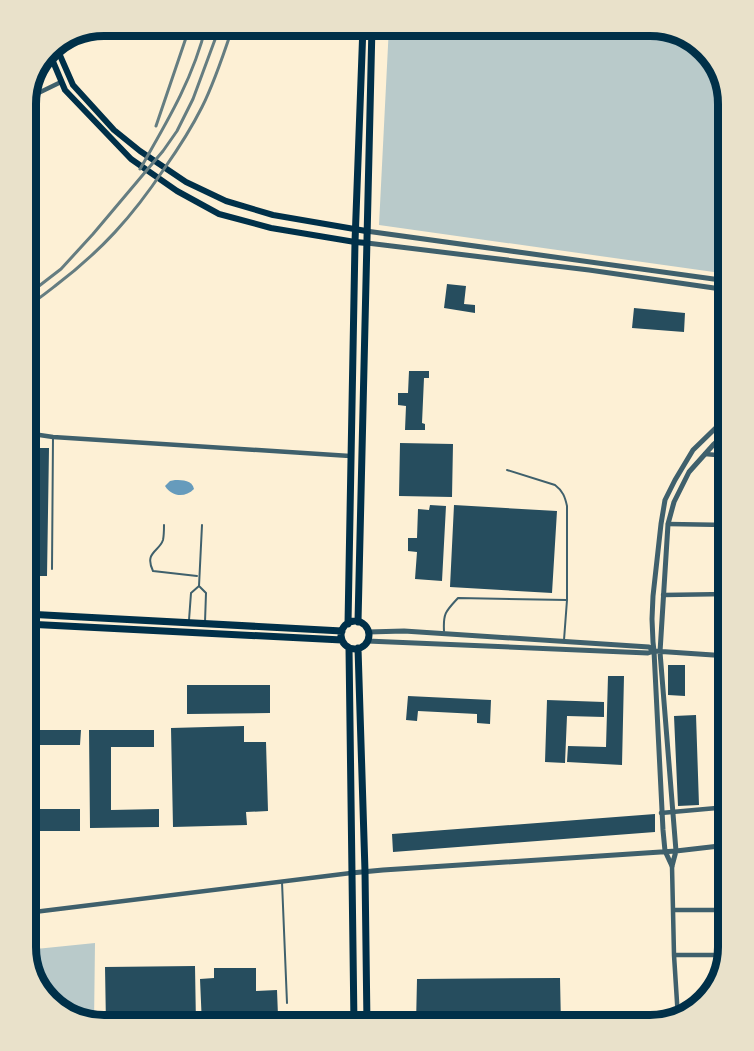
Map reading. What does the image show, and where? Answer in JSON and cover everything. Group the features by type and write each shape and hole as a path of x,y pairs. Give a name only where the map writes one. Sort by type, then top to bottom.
{"main road":[{"path":"348,624 355,243 363,36"},
{"path":"358,622 372,36"},
{"path":"59,53 73,85 114,130 140,151 186,182 226,201 273,215 366,231"},
{"path":"52,60 65,90 131,159 177,191 219,214 271,228 355,243 367,243"},
{"path":"36,615 342,632"},
{"path":"354,621 366,627 367,641 363,646 353,648 342,640 342,632 348,624 354,621"},
{"path":"36,625 342,640"},
{"path":"353,648 365,871 367,1015"},
{"path":"353,648 351,873 354,1015"}],"street":[{"path":"37,94 61,82"},
{"path":"366,231 718,279"},
{"path":"367,243 718,288"},
{"path":"589,270 590,262"},
{"path":"677,1009 672,866 676,851 657,651 652,630 653,596 665,500 693,450 718,426"},
{"path":"36,434 350,456"},
{"path":"672,866 665,851 662,813 657,651 668,524 674,502 689,472 718,442"},
{"path":"705,454 718,455"},
{"path":"668,524 718,525"},
{"path":"663,596 718,594"},
{"path":"368,632 444,634 649,647 657,651"},
{"path":"367,641 718,655"},
{"path":"662,813 718,808"},
{"path":"36,912 365,871 676,851 718,846"},
{"path":"673,910 718,910"},
{"path":"674,955 717,954"}],"lane":[{"path":"52,569 53,437"},
{"path":"507,470 555,484 565,496 567,506 567,600 564,642"},
{"path":"164,525 163,540 150,559 153,571 199,576"},
{"path":"202,525 199,586 206,593 205,624"},
{"path":"189,623 191,592 199,586"},
{"path":"444,634 443,618 458,598 567,600"},
{"path":"282,882 287,1003"}],"shaded area":[{"path":"388,36 663,37 691,50 704,63 713,78 718,104 718,273 379,225"},
{"path":"95,943 94,1014 70,1006 56,995 41,973 36,949"}],"water":[{"path":"175,480 189,482 194,489 187,494 175,494 165,486"}],"building":[{"path":"447,284 466,286 464,304 475,305 475,313 444,308"},
{"path":"634,308 685,313 684,332 632,328"},
{"path":"409,371 429,371 429,378 424,378 422,423 425,424 425,430 405,430 406,406 398,405 398,393 408,393"},
{"path":"400,443 453,444 452,497 399,496"},
{"path":"36,448 49,448 47,576 36,576"},
{"path":"430,505 446,506 442,581 415,579 417,552 408,551 408,538 417,538 418,509 429,510"},
{"path":"454,505 557,511 552,593 450,587"},
{"path":"668,665 685,665 685,696 668,695"},
{"path":"608,676 624,676 622,765 567,762 568,746 606,747"},
{"path":"187,685 270,685 270,713 187,714"},
{"path":"408,696 491,700 490,724 477,723 477,714 418,711 417,721 406,720"},
{"path":"547,700 604,702 604,717 567,716 565,763 545,762"},
{"path":"696,715 699,805 678,806 674,716"},
{"path":"244,726 244,742 266,742 268,811 246,812 247,825 173,827 171,728"},
{"path":"36,730 81,730 80,745 39,745 38,809 80,809 80,831 36,831"},
{"path":"89,730 154,730 154,747 111,747 111,810 159,809 159,827 90,828"},
{"path":"655,814 655,832 393,852 392,834"},
{"path":"195,966 196,1015 106,1015 105,967"},
{"path":"214,968 256,968 256,991 277,990 278,1015 202,1015 200,979 214,978"},
{"path":"560,978 561,1015 416,1015 417,979"}],"railway":[{"path":"156,126 187,36"},
{"path":"140,169 187,82 203,36"},
{"path":"36,288 61,269 163,151 177,131 193,99 216,36"},
{"path":"36,300 72,273 101,246 128,218 152,186 184,139 202,107 229,36"}]}
